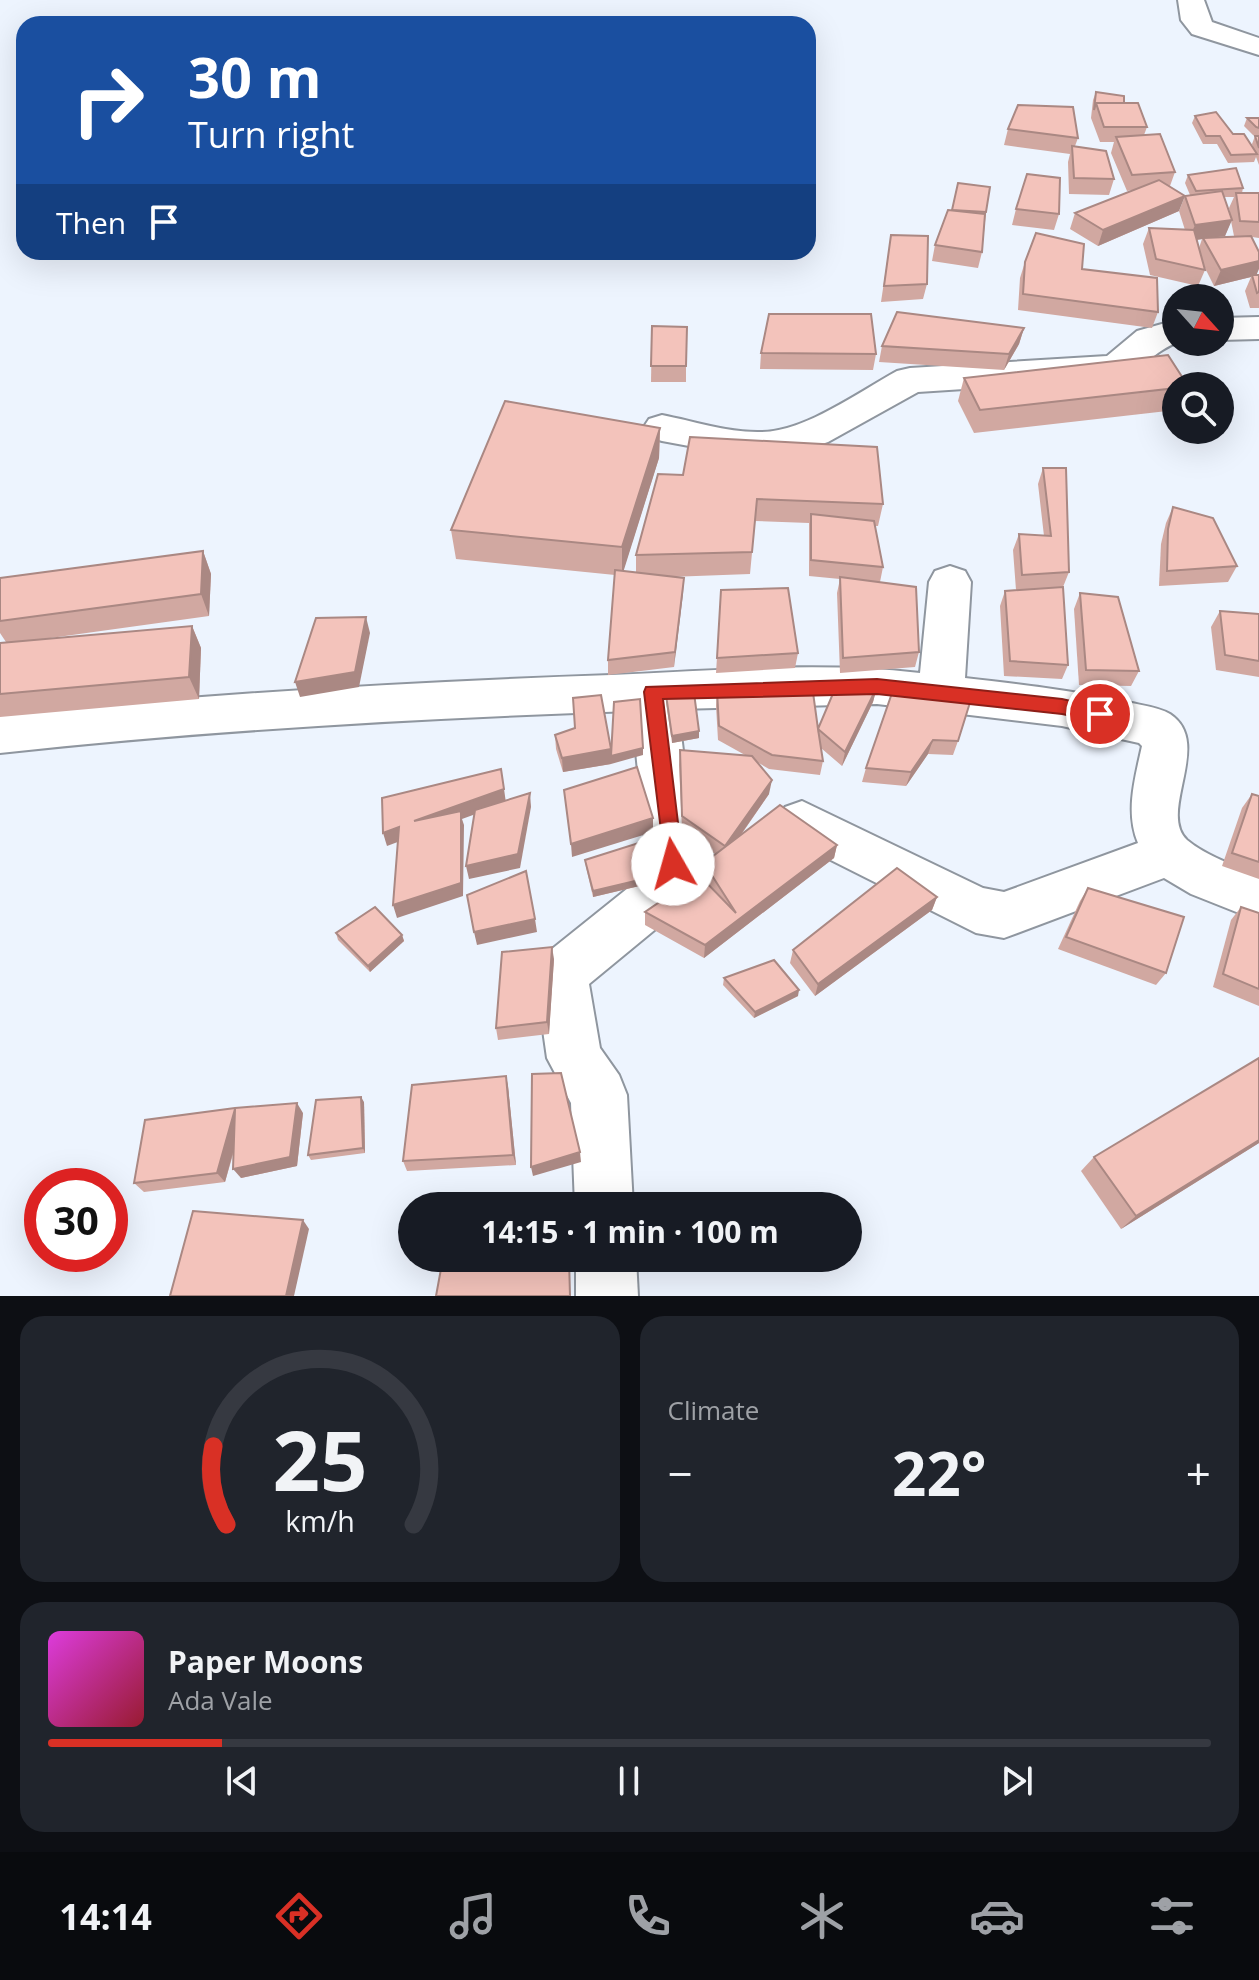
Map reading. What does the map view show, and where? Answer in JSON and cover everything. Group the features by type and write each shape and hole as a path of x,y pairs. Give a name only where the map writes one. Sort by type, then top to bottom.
{"street":[{"path":"1193,10 1214,34 1259,47"},
{"path":"1234,329 1259,328"},
{"path":"662,428 759,446 786,443 814,433 910,380 1116,367 1150,339 1162,335"},
{"path":"941,693 950,582"},
{"path":"0,734 85,725 474,698 877,686 1062,707 1160,731 1166,747 1157,786 1155,825 1168,854 1209,878 1259,898"},
{"path":"603,1192 599,1095 574,1058 562,981 566,970 662,893 673,876 653,692"},
{"path":"802,822 993,916 1004,915 1168,854"},
{"path":"606,1272 607,1296"}],"building":[{"path":"1096,92 1124,96 1124,103 1096,103 1094,110"},
{"path":"1096,103 1138,103 1147,127 1104,127"},
{"path":"1018,105 1073,107 1078,138 1008,129"},
{"path":"1216,112 1233,134 1244,134 1257,154 1231,155 1220,136 1206,136 1195,116"},
{"path":"1247,118 1259,118 1259,128 1256,127"},
{"path":"1160,134 1175,172 1132,175 1116,137"},
{"path":"1072,146 1106,151 1114,179 1074,178"},
{"path":"1236,168 1243,188 1196,191 1188,175"},
{"path":"1027,174 1060,178 1059,214 1016,209"},
{"path":"1159,180 1185,196 1103,230 1075,213"},
{"path":"958,183 990,187 986,212 952,210"},
{"path":"1222,191 1232,220 1195,225 1185,196"},
{"path":"1236,193 1259,193 1259,222 1240,221"},
{"path":"948,210 985,214 982,252 935,245"},
{"path":"1149,228 1194,230 1205,270 1156,259"},
{"path":"1036,233 1084,244 1082,269 1157,278 1158,312 1023,294 1025,262"},
{"path":"891,235 928,236 927,284 884,286"},
{"path":"1251,236 1259,252 1259,261 1221,270 1203,238"},
{"path":"1252,275 1259,275 1257,293"},
{"path":"897,312 1024,328 1009,354 882,346"},
{"path":"769,314 871,314 876,354 761,353"},
{"path":"652,326 687,327 686,366 651,366"},
{"path":"1162,356 1169,356 1179,372 1162,372 1162,390 980,410 964,378"},
{"path":"505,401 660,428 622,547 451,530"},
{"path":"690,437 877,447 883,504 757,499 752,552 636,555 658,474 683,475"},
{"path":"1043,468 1066,468 1069,572 1022,575 1019,534 1051,536"},
{"path":"1173,507 1213,518 1237,566 1167,571 1168,529"},
{"path":"811,514 874,521 883,567 811,560"},
{"path":"203,551 201,594 0,621 0,578"},
{"path":"615,570 684,578 675,652 608,660"},
{"path":"840,577 916,587 919,652 843,658"},
{"path":"1063,587 1068,665 1010,661 1005,591"},
{"path":"788,588 798,653 717,658 721,590"},
{"path":"1080,593 1118,597 1139,671 1086,670"},
{"path":"1220,611 1259,614 1259,661 1225,655"},
{"path":"366,617 355,672 295,682 316,618"},
{"path":"192,626 189,677 0,694 0,643"},
{"path":"837,684 877,687 845,752 818,729"},
{"path":"812,685 823,761 772,755 719,726 717,691"},
{"path":"694,693 699,731 672,736 666,695"},
{"path":"892,693 972,696 958,741 933,740 911,772 866,768"},
{"path":"601,695 611,749 562,758 555,735 575,728 573,698"},
{"path":"640,699 643,748 611,756 614,702"},
{"path":"680,750 752,756 772,780 725,846 682,816"},
{"path":"637,767 653,818 571,844 564,790"},
{"path":"501,769 504,789 414,821 461,811 461,883 393,905 399,827 383,833 382,798"},
{"path":"530,793 518,854 466,866 475,810"},
{"path":"1252,794 1259,796 1259,862 1232,853"},
{"path":"780,805 837,845 705,945 645,912 699,875 736,913 704,863"},
{"path":"651,839 652,877 593,891 585,860"},
{"path":"897,868 937,897 818,984 793,950"},
{"path":"526,871 535,919 474,932 467,895"},
{"path":"1088,888 1184,917 1166,973 1066,937"},
{"path":"375,907 402,935 368,966 336,933"},
{"path":"1241,907 1259,913 1259,989 1223,974"},
{"path":"552,947 547,1022 496,1028 502,952"},
{"path":"774,960 799,990 755,1012 724,978"},
{"path":"1259,1058 1259,1140 1136,1216 1094,1157"},
{"path":"561,1073 580,1152 531,1167 532,1074"},
{"path":"506,1076 513,1155 403,1161 412,1085"},
{"path":"361,1097 363,1148 308,1155 316,1100"},
{"path":"297,1103 290,1157 233,1169 235,1109 217,1173 134,1183 145,1120 235,1108"},
{"path":"193,1211 303,1220 286,1296 170,1296"},
{"path":"440,1272 569,1272 570,1296 436,1296"}],"route":[{"path":"673,864 653,692 877,686 1100,714"}]}
